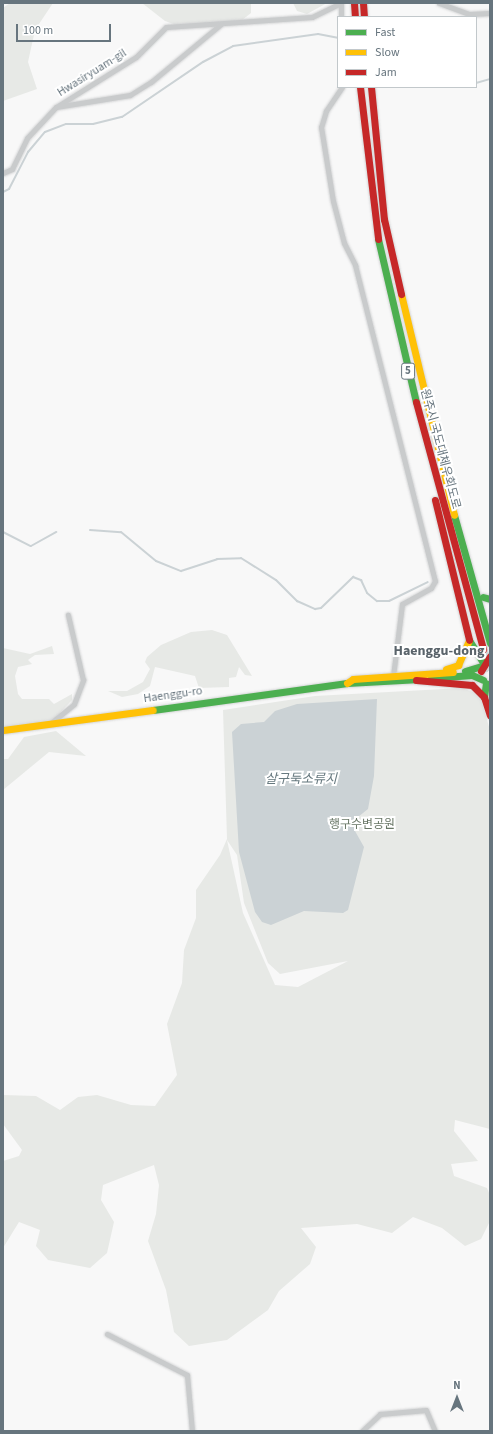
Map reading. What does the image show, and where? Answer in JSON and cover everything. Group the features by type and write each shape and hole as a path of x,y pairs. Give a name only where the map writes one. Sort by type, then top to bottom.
{"main road":[{"path":"354,3 355,16"},
{"path":"363,3 364,16"},
{"name":"원주시 국도대체우회도로","path":"360,88 378,240 429,456 483,649"},
{"name":"5","path":"371,88 384,219 438,456 490,643"},
{"path":"429,456 428,473 469,640 482,664 486,683 484,697 490,715"},
{"path":"438,456 446,469 487,598 490,621"},
{"path":"415,677 454,668 465,655 469,640"},
{"path":"482,664 490,656"},
{"name":"Haenggu-ro","path":"3,730 52,722 347,683 473,670 482,664"},
{"name":"Haenggu-ro","path":"347,683 353,679 393,676 415,677 472,675 486,683"},
{"path":"415,677 466,683 484,697"}],"street":[{"path":"341,3 341,15"},
{"name":"Hwasiryuam-gil","path":"3,173 12,169 27,138 56,108 148,48 160,29 312,17 341,3"},
{"path":"439,3 470,14 490,13"},
{"name":"Hwasiryuam-gil","path":"56,108 130,95 151,82 221,24"},
{"path":"341,88 326,111 321,127 333,201 344,243 355,265 435,581 431,588 402,604 393,676"},
{"path":"52,722 74,704 83,680 68,615"},
{"path":"107,1334 187,1375 192,1431"},
{"path":"362,1431 380,1414 426,1410 435,1431"}],"green space":[{"path":"10,3 53,3 35,30 28,62 37,89 3,101 3,8"},
{"path":"142,3 251,3 251,13 241,21 185,28 165,21"},
{"path":"293,3 327,3 307,14 297,11"},
{"path":"212,630 227,635 252,676 245,675 239,667 236,677 229,678 229,687 199,688 195,676 155,667 150,686 138,694 122,697 108,691 127,691 143,682 150,669 145,662 147,657 161,645 191,632"},
{"path":"52,646 54,654 35,655 28,660 32,664 18,667 15,676 18,694 22,699 49,699 54,704 72,694 72,700 52,721 3,729 3,648 30,654"},
{"name":"행구수변공원","path":"462,688 473,692 481,700 490,730 490,1129 455,1120 454,1131 478,1161 451,1164 454,1176 487,1188 490,1195 490,1221 481,1239 465,1246 442,1228 413,1217 392,1233 357,1224 301,1228 316,1247 310,1264 279,1291 268,1310 227,1340 189,1346 174,1332 166,1290 148,1241 156,1214 159,1185 154,1165 103,1185 101,1200 114,1222 107,1253 90,1268 48,1260 36,1246 40,1230 19,1222 3,1248 3,1161 19,1156 22,1150 3,1124 3,1095 36,1096 60,1110 78,1097 97,1095 131,1105 155,1106 177,1075 167,1024 182,983 184,950 196,918 196,890 220,855 227,839 223,710 315,696","holes":["227,840 237,855 244,903 268,963 280,974 348,961 298,987 275,985 243,913"]},
{"path":"56,731 86,756 49,752 3,790 3,759 8,759 24,737"}],"water":[{"name":"살구둑소류지","path":"377,699 374,776 368,809 358,817 355,831 364,847 348,910 343,913 304,911 271,925 262,922 255,912 239,852 232,732 241,724 264,722 275,711 297,704"}],"waterway":[{"path":"3,192 9,189 28,152 45,132 66,124 93,124 122,117 203,62 233,46 318,34 337,38"},
{"path":"477,83 490,79"},
{"path":"90,530 121,532 156,561 181,571 217,559 241,558 276,580 297,601 315,609 321,608 353,577 361,580 367,593 377,601 389,601 428,582"},
{"path":"3,532 31,546 56,532"}],"tunnel":[{"path":"483,649 490,673"}],"traffic: fast":[{"path":"378,239 416,402"},
{"path":"454,515 490,643"},
{"path":"483,597 490,599"},
{"path":"469,640 483,662"},
{"path":"465,671 481,666"},
{"path":"431,678 472,675 483,680"},
{"path":"153,710 347,683 420,679"},
{"path":"484,697 486,683"}],"traffic: slow":[{"path":"401,294 454,515"},
{"path":"446,669 458,665 469,640"},
{"path":"347,683 353,679 453,672"},
{"path":"3,730 153,710"}],"traffic: jam":[{"path":"354,3 355,16"},
{"path":"363,3 364,16"},
{"path":"360,88 378,239"},
{"path":"371,88 384,219 401,294"},
{"path":"416,402 483,649"},
{"path":"435,500 469,640"},
{"path":"481,671 490,656"},
{"path":"416,680 472,685 484,697 490,715"}],"district":[{"name":"Haenggu-dong","path":"439,651"}]}
